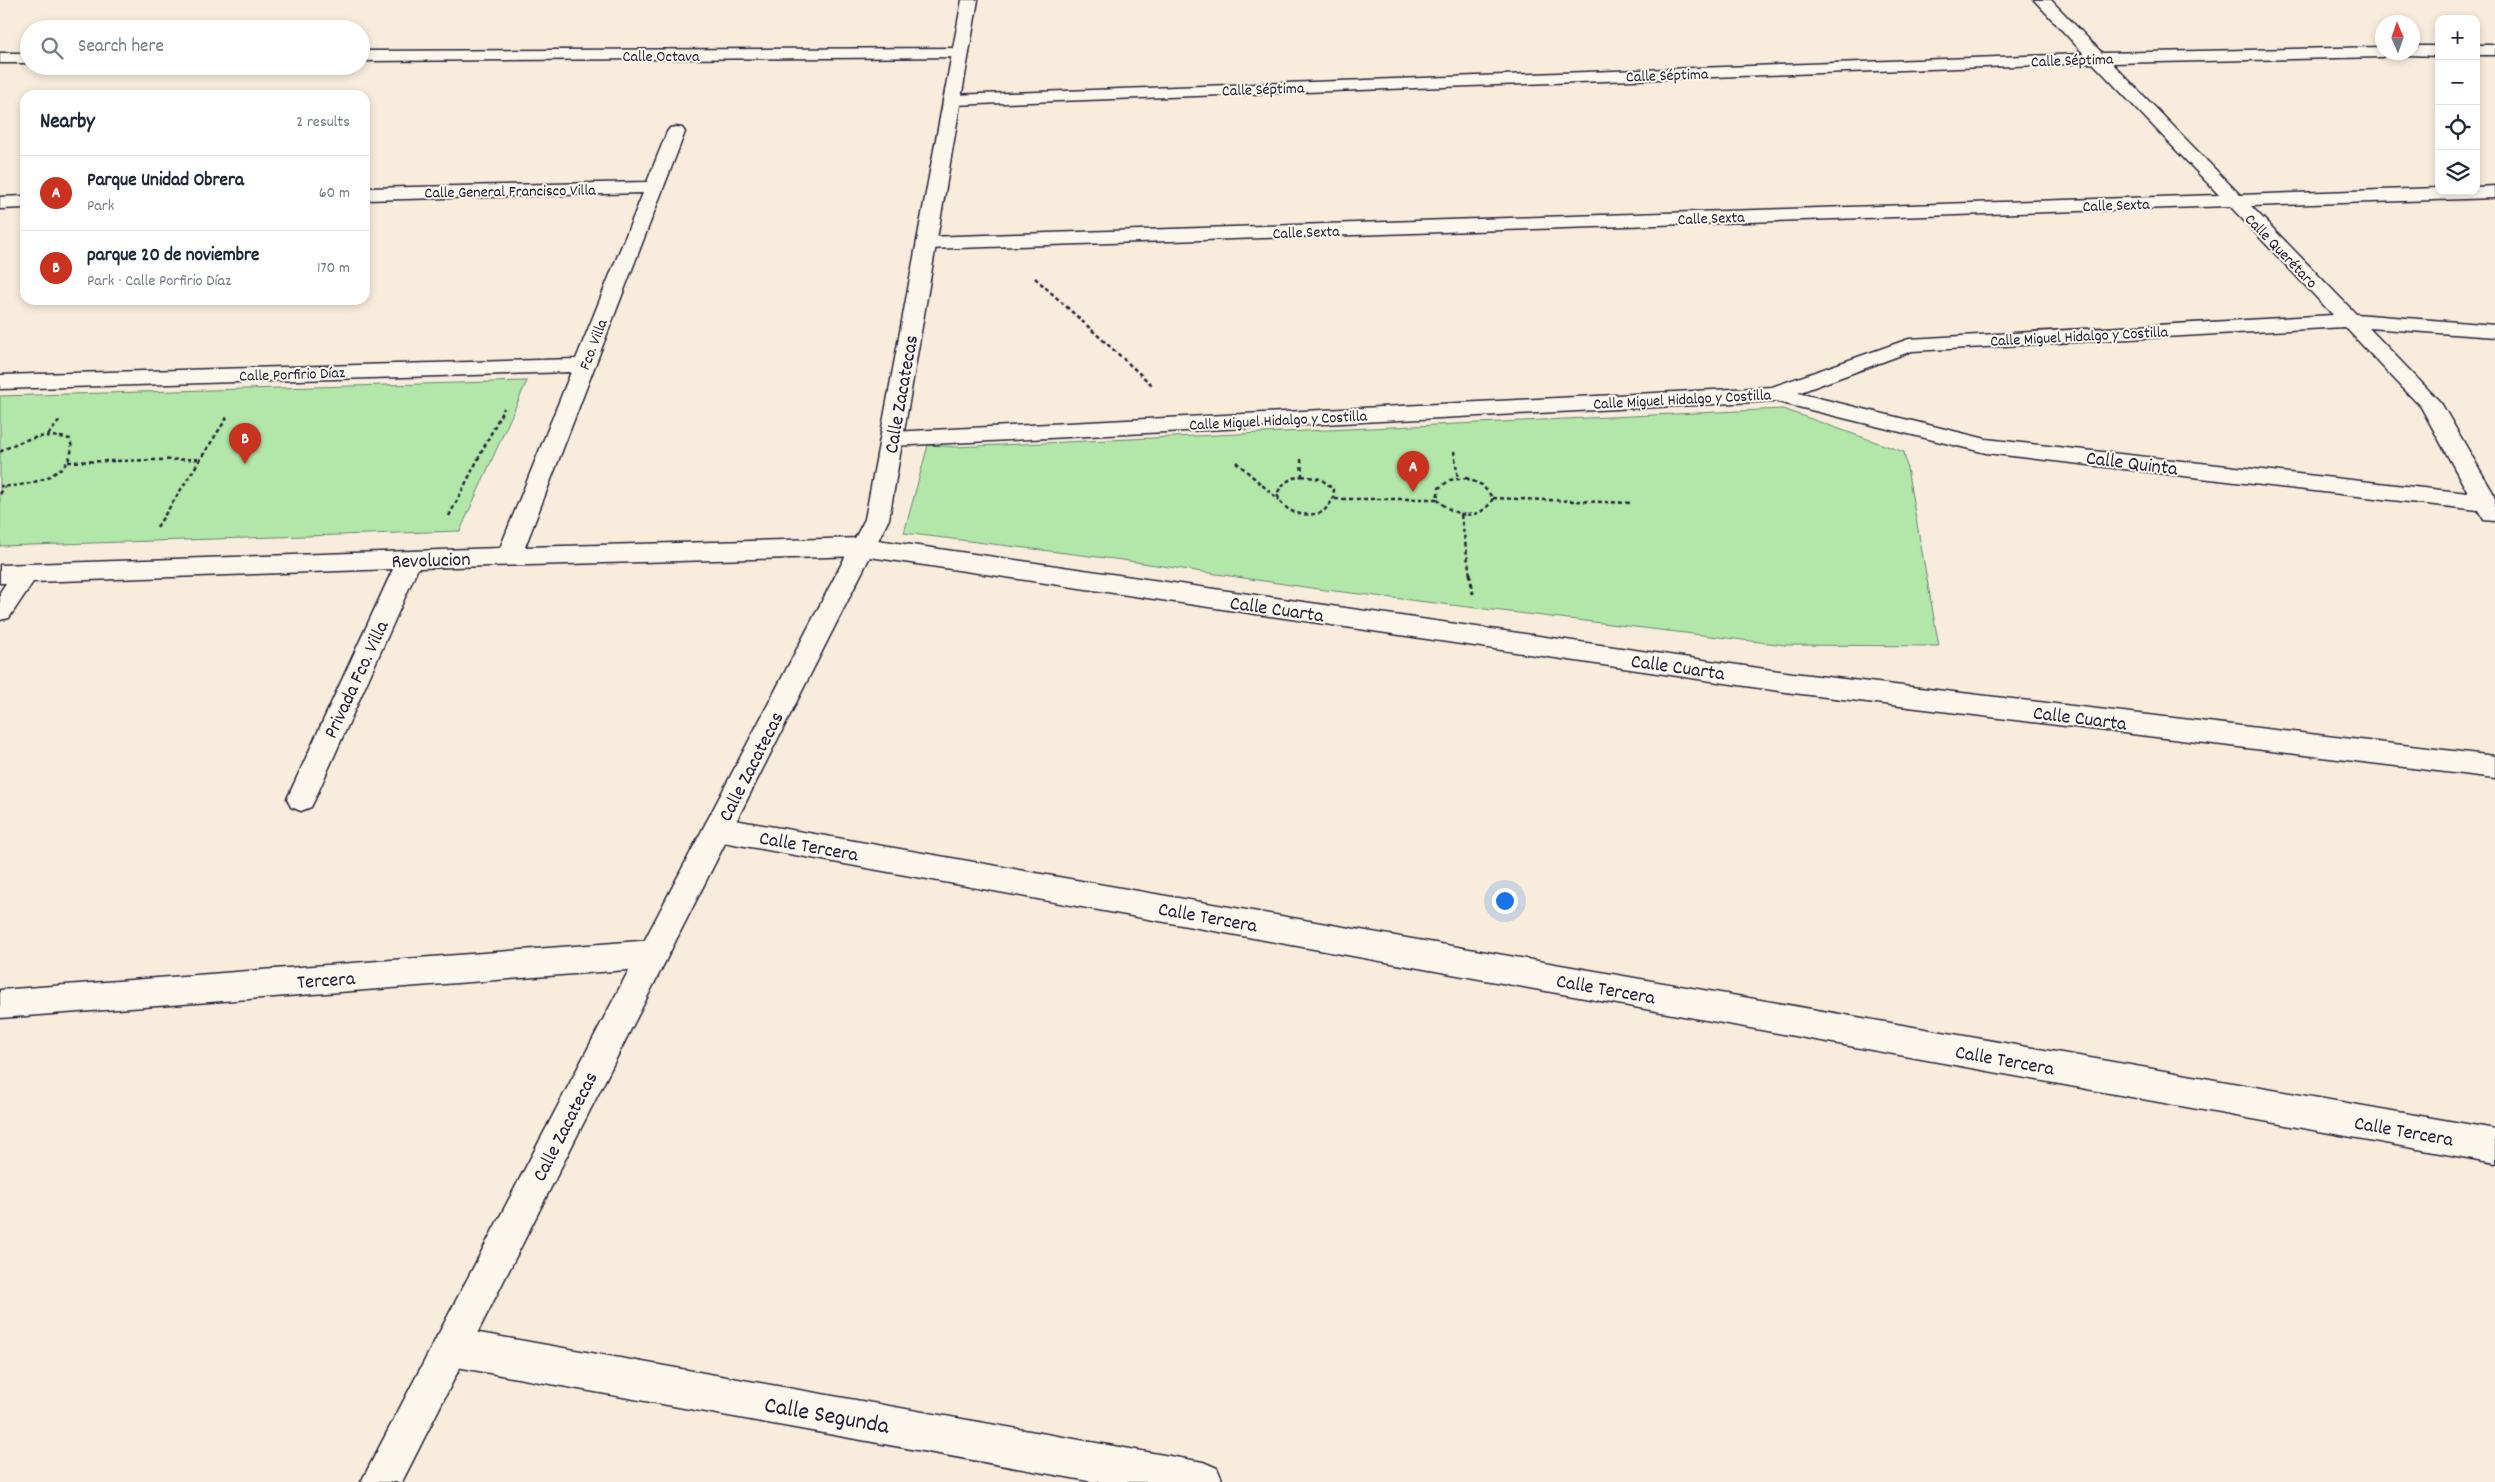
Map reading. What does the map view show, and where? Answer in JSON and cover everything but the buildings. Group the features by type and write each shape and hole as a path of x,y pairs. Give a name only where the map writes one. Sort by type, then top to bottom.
{"street":[{"name":"Calle Zacatecas","path":"381,1482 877,519 970,0"},
{"name":"Calle Querétaro","path":"2042,0 2430,403 2492,509"},
{"path":"2480,50 2495,50"},
{"path":"2420,51 2435,51"},
{"name":"Calle Séptima","path":"952,100 2098,58 2375,52"},
{"name":"Calle Octava","path":"370,56 961,53"},
{"path":"0,58 20,58"},
{"name":"Fco. Villa","path":"509,556 676,132"},
{"name":"Calle General Francisco Villa","path":"370,194 654,187"},
{"name":"Calle Sexta","path":"927,243 2495,192"},
{"path":"0,203 20,202"},
{"name":"Calle Miguel Hidalgo y Costilla","path":"892,439 1774,394 1909,345 2350,320 2495,331"},
{"name":"Calle Porfirio Díaz","path":"0,382 584,365"},
{"name":"Calle Quinta","path":"1774,394 1986,446 2492,509"},
{"name":"Revolucion","path":"0,574 410,559 863,547"},
{"name":"Calle Cuarta","path":"863,547 1793,683 2495,767"},
{"name":"Privada Fco. Villa","path":"301,799 410,559"},
{"path":"0,611 26,573"},
{"name":"Calle Tercera","path":"718,829 2495,1146"},
{"name":"Tercera","path":"0,1004 653,954"},
{"name":"Calle Segunda","path":"451,1346 1202,1482"}],"path":[{"path":"1031,275 1155,388"},
{"path":"448,518 505,407"},
{"path":"166,529 156,530 230,413"},
{"path":"0,452 34,437 61,436 70,439 74,446 73,454 58,470 32,483 0,486"},
{"path":"1454,450 1458,479"},
{"path":"67,462 201,459"},
{"path":"1235,460 1279,500 1287,510 1302,515 1311,515 1329,508 1335,499 1334,490 1329,483 1312,476 1302,476 1285,482 1277,494 1279,500"},
{"path":"1458,479 1474,480 1481,483 1488,488 1493,498 1487,510 1471,516 1446,510 1437,499 1439,488 1450,480 1458,479"},
{"path":"0,494 5,487"},
{"path":"1493,498 1632,503"},
{"path":"1335,499 1437,499"},
{"path":"1461,515 1473,597"}],"green space":[{"path":"527,381 460,531 0,546 0,396"},
{"path":"1783,409 1904,452 1939,646 1785,645 1318,589 1122,560 904,533 928,445 957,447"}],"place":[{"name":"parque 20 de noviembre","path":"245,464"},
{"name":"Parque Unidad Obrera","path":"1413,492"}]}
